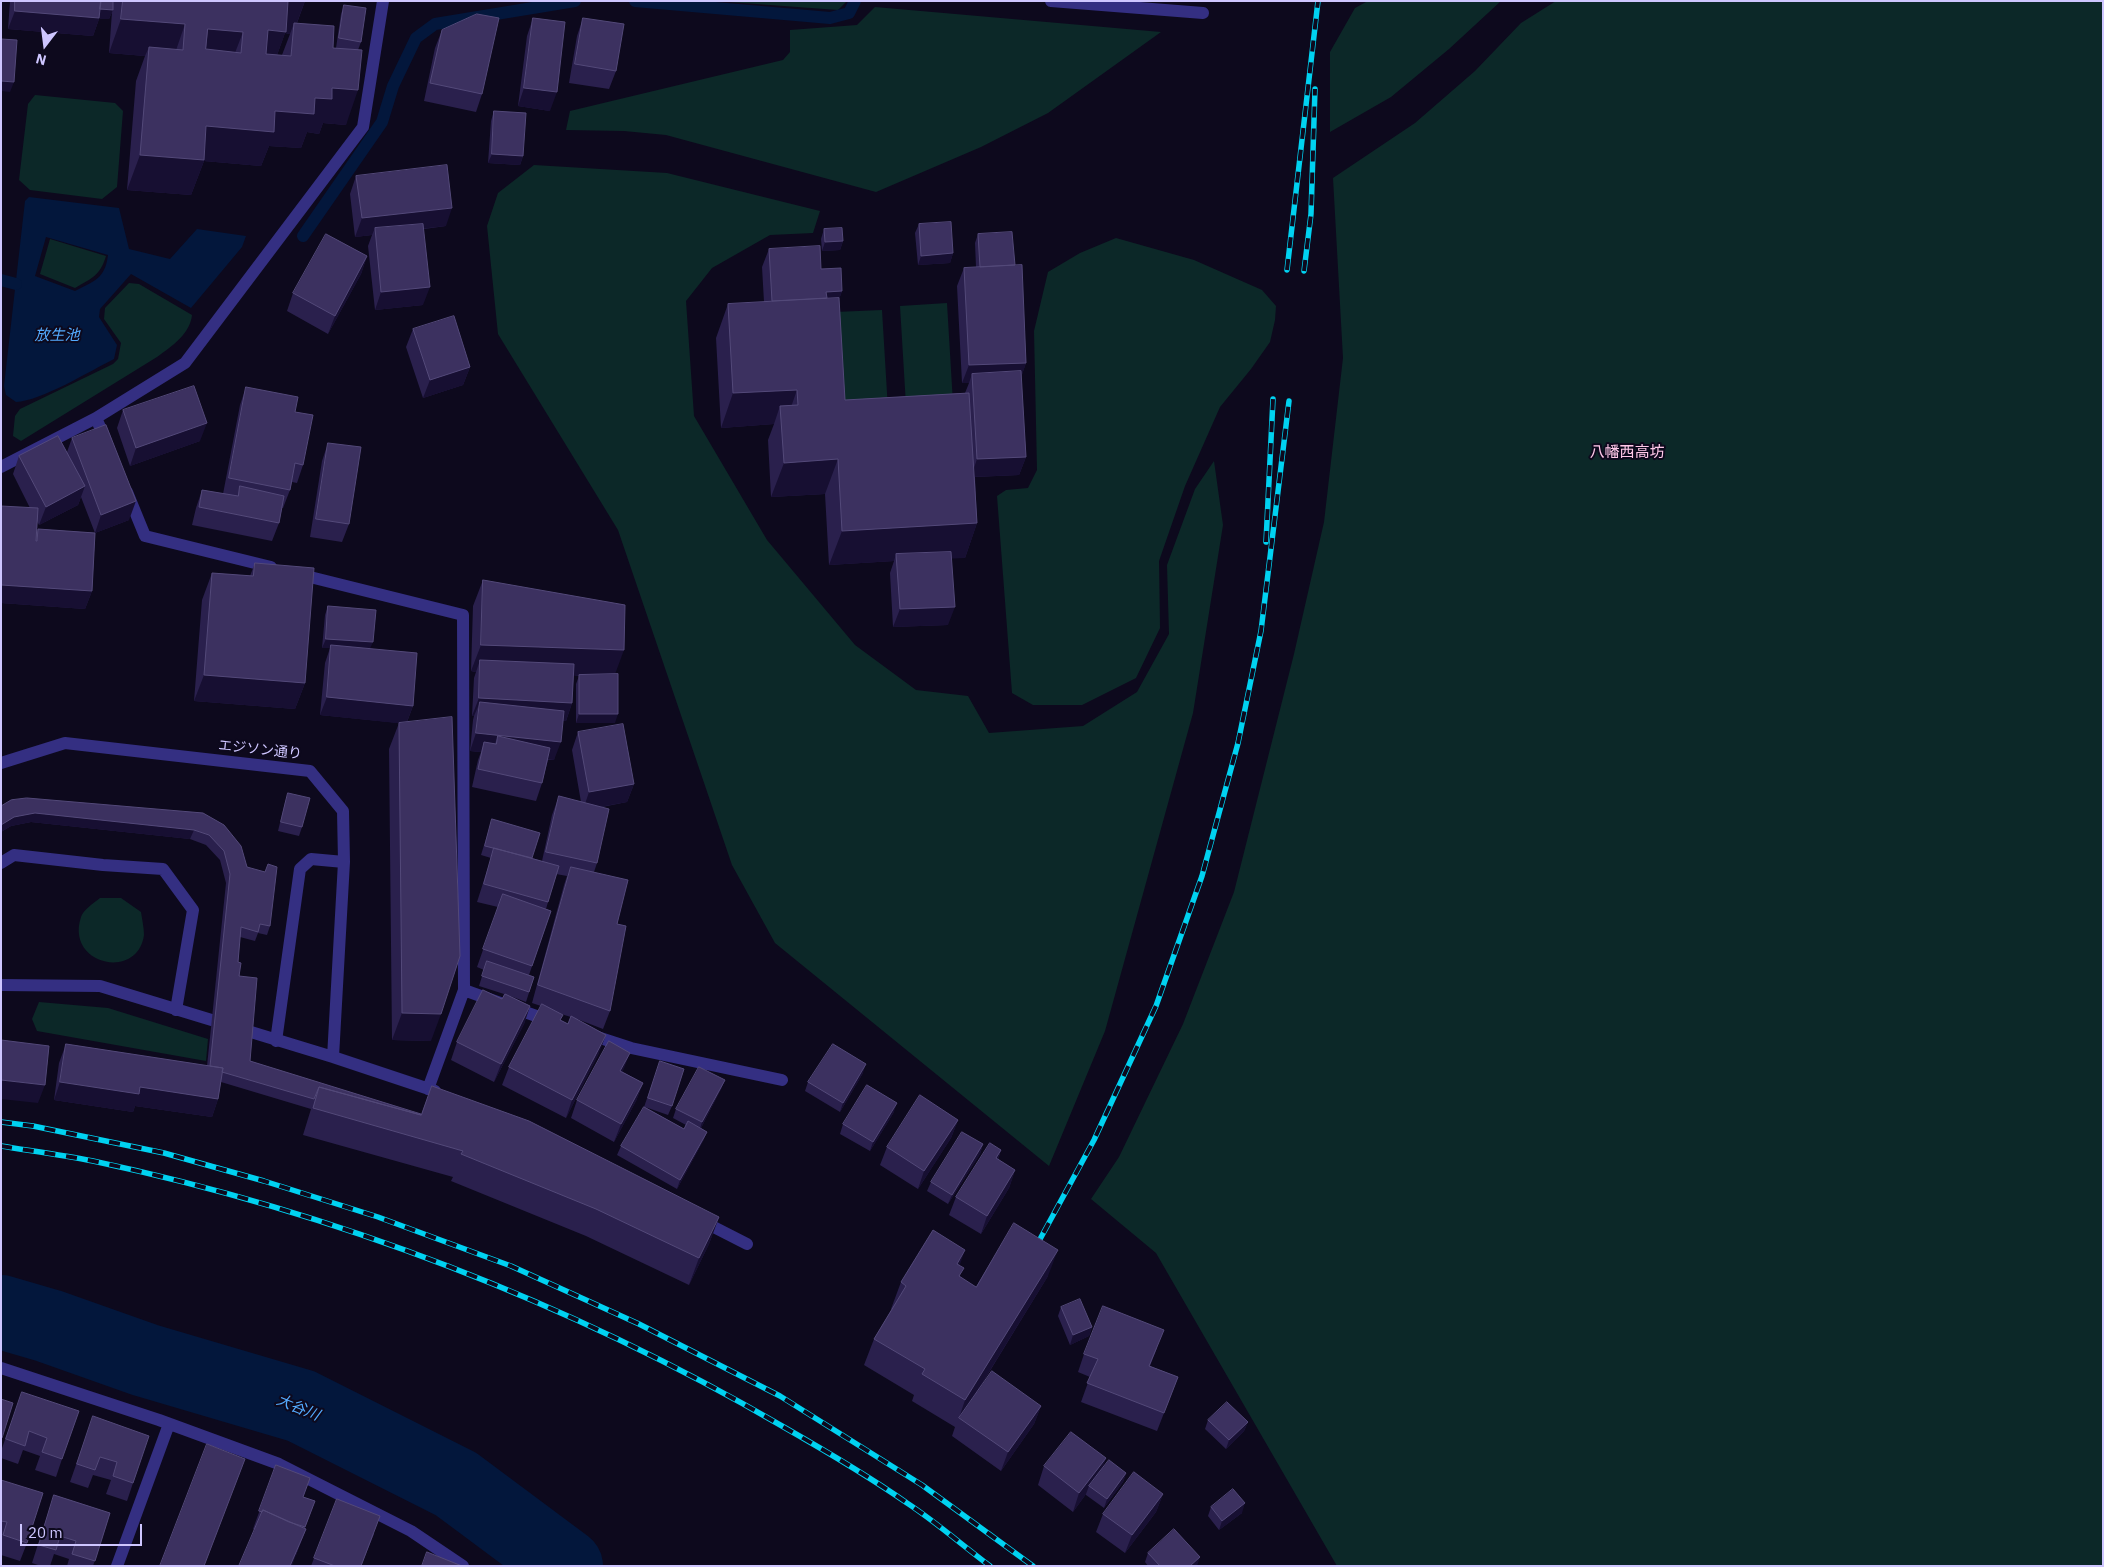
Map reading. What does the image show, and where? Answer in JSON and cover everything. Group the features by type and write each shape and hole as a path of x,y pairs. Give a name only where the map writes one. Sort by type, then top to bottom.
{"street":[{"path":"1,467 96,418 185,363 363,127 383,1"},
{"path":"1051,1 1203,13"},
{"path":"96,418 111,454"},
{"path":"122,482 145,536 463,615 464,990 428,1088"},
{"name":"エジソン通り","path":"1,763 65,743 310,771 344,810 344,862 333,1058"},
{"path":"1,863 14,855 103,865 163,869 193,910 176,1010"},
{"path":"276,1041 300,869 311,859 344,862"},
{"path":"1,985 100,986 428,1088 446,1096"},
{"path":"464,990 562,1025"},
{"path":"579,1031 631,1048 782,1080"},
{"path":"686,1214 747,1244"},
{"path":"1,1368 169,1424 279,1464 411,1531 463,1566"},
{"path":"117,1566 169,1424"}],"green space":[{"path":"716,1 847,1 838,10"},
{"path":"1368,1 1501,1 1449,49 1391,97 1330,132 1330,52 1355,8"},
{"path":"1556,1 2103,1 2103,1566 1337,1566 1156,1253 1091,1199 1119,1157 1183,1024 1234,892 1294,654 1324,522 1343,358 1333,178 1415,123 1475,71 1521,23"},
{"path":"875,7 1161,32 1048,113 981,147 876,192 666,135 624,131 566,130 570,111 783,60 790,52 790,30 857,25"},
{"path":"35,95 115,103 123,111 117,187 102,199 30,190 19,180 28,104"},
{"path":"534,165 667,173 820,211 813,233 770,235 712,268 686,301 694,416 767,540 855,645 916,690 968,696 989,733 1083,726 1137,692 1169,634 1167,565 1195,489 1214,461 1223,525 1193,713 1105,1031 1049,1166 775,943 732,865 618,530 498,334 487,226 498,193"},
{"path":"1116,238 1194,260 1262,290 1276,306 1275,320 1270,342 1220,407 1185,486 1159,561 1160,628 1136,678 1082,705 1033,705 1012,693 997,496 1006,490 1028,488 1037,470 1034,331 1048,272 1080,253"},
{"path":"50,239 106,256 104,263 95,276 75,288 40,274"},
{"path":"129,283 139,284 192,315 191,322 184,334 157,357 21,441 13,436 15,416 20,409 113,364 118,359 121,343 104,319 105,308"},
{"path":"947,303 954,420 907,422 900,306"},
{"path":"882,310 889,426 843,429 835,312"},
{"path":"100,898 121,898 141,912 144,935 139,949 129,958 117,962 104,961 92,956 83,947 79,933 82,914"},
{"path":"39,1002 108,1008 208,1039 206,1061 37,1031 32,1019"}],"water":[{"name":"放生池","path":"29,197 119,208 129,249 170,259 197,229 246,236 242,247 191,308 131,274 100,309 99,317 117,345 114,359 52,391 38,397 16,402 6,395 4,386 25,201","holes":["46,237 108,255 104,269 98,278 75,291 35,276"]}],"building":[{"path":"15,1 101,1 99,18 15,11"},
{"path":"101,1 113,1 113,10 100,9"},
{"path":"123,1 288,1 286,32 268,30 266,54 291,56 294,23 334,26 333,48 362,50 358,90 332,88 332,99 315,98 314,114 275,111 274,132 206,126 204,160 140,155 149,47 183,50 185,24 121,19","holes":["208,29 243,32 241,53 206,49"]},
{"path":"344,5 366,8 361,42 339,38"},
{"path":"477,14 499,18 482,94 430,83 442,30"},
{"path":"533,18 565,22 557,92 524,88"},
{"path":"583,18 624,24 616,71 575,64"},
{"path":"1,39 17,40 14,82 1,81"},
{"path":"494,111 526,113 523,156 492,154"},
{"path":"447,165 452,208 362,218 356,176"},
{"path":"951,222 953,253 921,256 919,224"},
{"path":"423,224 430,287 381,292 375,228"},
{"path":"842,228 843,241 825,242 824,229"},
{"path":"1012,232 1015,265 980,267 978,234"},
{"path":"326,234 367,256 335,316 293,293"},
{"path":"820,246 821,269 841,268 842,291 826,292 827,298 772,301 769,249"},
{"path":"1022,265 1026,363 969,365 964,268"},
{"path":"839,298 845,400 969,393 977,523 842,531 838,459 784,463 780,406 798,405 797,390 733,393 728,304"},
{"path":"454,316 470,367 430,380 413,329"},
{"path":"1021,371 1026,457 977,459 972,374"},
{"path":"194,386 207,423 136,448 123,410"},
{"path":"246,387 298,397 295,412 313,415 303,465 295,463 290,490 229,478"},
{"path":"106,425 136,501 101,515 72,438"},
{"path":"58,436 85,486 46,507 19,456"},
{"path":"328,443 361,447 349,524 316,519"},
{"path":"240,486 284,496 279,523 199,507 202,490 238,496"},
{"path":"1,506 38,508 36,541 38,529 95,533 92,591 1,585"},
{"path":"951,552 955,607 900,609 896,554"},
{"path":"255,563 314,568 305,683 204,675 212,573 253,576"},
{"path":"483,580 625,605 624,650 481,645"},
{"path":"328,606 376,610 373,642 326,639"},
{"path":"331,645 417,653 413,706 327,697"},
{"path":"480,660 574,664 572,703 479,698"},
{"path":"618,674 618,714 579,714 579,675"},
{"path":"480,702 564,711 561,742 476,733"},
{"path":"452,717 460,956 441,1014 402,1013 399,723"},
{"path":"623,724 634,784 589,792 578,732"},
{"path":"498,736 550,748 542,783 478,769 484,742 496,744"},
{"path":"288,793 310,798 302,827 281,822"},
{"path":"559,796 609,809 597,863 546,852"},
{"path":"27,798 203,813 224,825 241,846 247,867 265,872 268,864 277,867 270,926 260,924 258,932 241,927 238,962 241,963 239,976 257,978 250,1061 421,1115 319,1087 314,1099 222,1072 223,1068 210,1066 230,874 224,851 209,835 194,830 35,813 14,817 1,825 1,806 11,800"},
{"path":"492,819 540,833 532,858 485,846"},
{"path":"494,848 559,866 548,902 484,884"},
{"path":"571,867 628,880 617,924 626,926 610,1011 538,985"},
{"path":"503,894 551,911 532,966 483,949"},
{"path":"487,961 534,977 529,992 482,976"},
{"path":"483,990 502,999 505,994 530,1006 501,1064 457,1042"},
{"path":"542,1004 563,1015 560,1020 568,1024 571,1016 606,1035 572,1100 509,1067"},
{"path":"1,1040 49,1046 45,1085 1,1080"},
{"path":"609,1041 630,1053 620,1071 643,1083 621,1124 577,1100"},
{"path":"66,1044 223,1068 218,1099 140,1087 139,1094 60,1082"},
{"path":"833,1044 866,1064 843,1103 808,1082"},
{"path":"660,1061 684,1069 672,1106 648,1098"},
{"path":"699,1067 725,1080 702,1122 676,1109"},
{"path":"867,1085 897,1103 873,1142 843,1124"},
{"path":"432,1086 529,1121 719,1217 699,1258 596,1209 461,1154 463,1151 313,1108 319,1087 421,1115"},
{"path":"920,1095 958,1120 924,1171 887,1147"},
{"path":"644,1107 684,1129 688,1121 707,1132 680,1180 621,1146"},
{"path":"962,1132 983,1144 952,1195 931,1182"},
{"path":"990,1143 1001,1150 996,1158 1015,1170 987,1216 956,1197"},
{"path":"1014,1223 1058,1250 965,1400 922,1374 925,1369 874,1339 906,1286 901,1282 933,1230 965,1250 957,1264 964,1268 959,1276 976,1287"},
{"path":"1080,1299 1092,1327 1073,1335 1061,1307"},
{"path":"1103,1306 1164,1330 1149,1366 1178,1377 1164,1413 1087,1383 1098,1359 1084,1354"},
{"path":"992,1371 1041,1406 1008,1452 959,1418"},
{"path":"22,1392 79,1411 62,1459 42,1452 47,1438 29,1431 25,1446 6,1439"},
{"path":"1,1399 13,1403 2,1438 1,1438"},
{"path":"1227,1402 1248,1422 1229,1440 1208,1420"},
{"path":"93,1416 149,1436 133,1483 113,1476 117,1462 100,1457 95,1470 77,1464"},
{"path":"1071,1432 1106,1458 1079,1493 1044,1466"},
{"path":"207,1444 245,1459 204,1566 160,1566"},
{"path":"1109,1460 1126,1473 1107,1499 1089,1486"},
{"path":"276,1465 310,1478 303,1497 315,1501 305,1527 263,1510 262,1512 259,1511"},
{"path":"1134,1472 1163,1494 1132,1535 1103,1514"},
{"path":"1,1480 43,1493 27,1543 3,1535 7,1522 1,1521"},
{"path":"1233,1489 1245,1503 1222,1521 1211,1507"},
{"path":"54,1495 110,1513 95,1561 72,1554 76,1541 60,1536 56,1550 39,1545"},
{"path":"337,1499 380,1516 361,1566 335,1566 314,1558"},
{"path":"263,1510 306,1529 290,1566 239,1566"},
{"path":"1174,1529 1200,1557 1190,1566 1160,1566 1148,1553"},
{"path":"427,1552 462,1566 422,1566"}],"waterway":[{"path":"303,236 382,122 393,86 416,38 435,24 575,1"},
{"path":"635,1 830,18 849,13 855,1"},
{"path":"1,280 16,284"},
{"name":"大谷川","path":"1,1312 49,1326 145,1360 301,1406 456,1484 566,1566"}],"railway":[{"path":"1287,270 1318,1"},
{"path":"1304,271 1311,214 1315,89"},
{"path":"1266,542 1273,399"},
{"path":"1033,1252 1094,1140 1156,1006 1202,876 1238,743 1261,631 1289,401"},
{"path":"1,1122 33,1126 164,1153 264,1181 378,1217 511,1266 639,1324 780,1396 922,1485 1033,1566"},
{"path":"1,1146 93,1161 183,1182 272,1206 448,1266 534,1301 618,1339 701,1381 814,1444 918,1510 990,1566"}],"district":[{"name":"八幡西高坊","path":"1627,453"}]}
